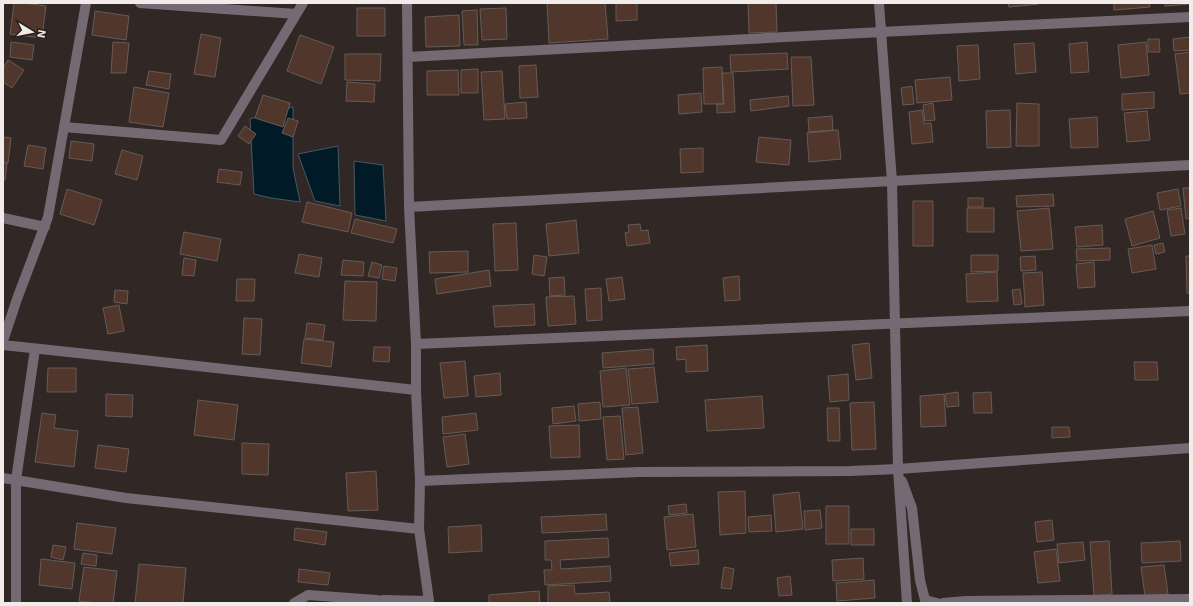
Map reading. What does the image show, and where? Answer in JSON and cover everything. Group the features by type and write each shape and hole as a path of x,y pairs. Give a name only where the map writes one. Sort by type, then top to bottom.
{"street":[{"path":"3,341 48,217 86,3"},
{"path":"140,3 296,14"},
{"path":"64,127 221,140 303,3"},
{"path":"294,603 308,595 429,602 419,529 420,481 416,390 416,344 409,207 408,57 406,3"},
{"path":"879,3 892,182 898,469 907,603"},
{"path":"408,57 1190,17"},
{"path":"409,207 1190,165"},
{"path":"3,218 45,227"},
{"path":"416,344 1190,310"},
{"path":"3,346 416,390"},
{"path":"16,603 16,480 35,349"},
{"path":"420,481 639,472 850,471 898,469 1190,448"},
{"path":"898,469 912,508 920,580 925,600 937,603"},
{"path":"3,478 126,498 419,529"},
{"path":"943,603 966,601 1190,599"},
{"path":"370,603 383,600"}],"water":[{"path":"293,107 293,168 300,202 254,194 250,119"},
{"path":"338,146 340,206 315,201 298,154"},
{"path":"354,161 383,165 386,221 355,215"}],"building":[{"path":"14,3 46,6 42,38 10,34"},
{"path":"547,3 605,3 608,39 549,43"},
{"path":"616,3 637,3 637,20 616,21"},
{"path":"748,3 776,3 777,32 749,33"},
{"path":"1008,3 1038,3 1039,4 1009,7"},
{"path":"1114,3 1149,3 1150,7 1114,10"},
{"path":"1165,3 1190,3 1190,4 1165,6"},
{"path":"357,8 385,8 385,36 357,36"},
{"path":"506,8 507,39 482,40 480,9"},
{"path":"477,10 478,45 464,45 462,11"},
{"path":"95,11 129,16 126,40 92,35"},
{"path":"459,15 460,46 426,47 425,17"},
{"path":"201,34 221,38 215,77 194,74"},
{"path":"300,35 334,47 321,84 287,71"},
{"path":"1190,37 1190,50 1174,51 1173,39"},
{"path":"1148,39 1159,39 1160,52 1148,52"},
{"path":"11,42 34,45 32,60 10,57"},
{"path":"113,42 129,43 126,73 111,73"},
{"path":"1087,42 1089,72 1071,73 1069,44"},
{"path":"1146,42 1149,75 1121,78 1118,45"},
{"path":"1034,43 1036,72 1016,74 1014,44"},
{"path":"978,45 980,79 959,81 957,46"},
{"path":"1190,52 1190,93 1180,94 1175,54"},
{"path":"787,53 788,69 731,72 730,55"},
{"path":"345,54 381,54 380,81 345,80"},
{"path":"791,57 811,57 814,105 793,106"},
{"path":"8,60 24,70 12,88 3,82 3,68"},
{"path":"536,65 538,97 520,98 519,66"},
{"path":"722,67 723,104 704,104 703,68"},
{"path":"478,69 478,93 461,93 461,70"},
{"path":"458,70 459,95 427,95 427,71"},
{"path":"149,71 171,74 169,89 146,85"},
{"path":"502,71 505,119 484,120 481,72"},
{"path":"722,73 733,73 735,112 717,113 717,104 724,104"},
{"path":"950,77 952,100 917,103 915,80"},
{"path":"347,82 375,84 374,102 346,101"},
{"path":"912,86 914,104 903,105 901,88"},
{"path":"134,87 169,93 163,127 129,122"},
{"path":"1154,92 1154,108 1122,110 1122,94"},
{"path":"701,93 702,112 679,114 678,95"},
{"path":"263,95 290,103 283,127 255,118"},
{"path":"788,96 789,106 751,111 750,100"},
{"path":"526,102 527,118 507,119 505,104"},
{"path":"933,103 935,120 925,121 923,105"},
{"path":"1017,103 1039,104 1039,146 1016,146"},
{"path":"922,110 924,124 931,123 933,142 912,144 909,112"},
{"path":"1010,110 1011,147 987,148 986,111"},
{"path":"1147,111 1150,140 1127,142 1124,113"},
{"path":"832,116 833,130 809,132 808,118"},
{"path":"1097,117 1098,147 1071,148 1069,119"},
{"path":"288,118 298,121 293,137 282,133"},
{"path":"245,126 256,134 249,144 238,136"},
{"path":"838,130 841,159 809,162 807,133"},
{"path":"3,137 11,138 8,163 3,162"},
{"path":"759,137 791,140 789,165 756,162"},
{"path":"71,141 94,144 92,161 69,158"},
{"path":"28,145 46,148 43,169 24,166"},
{"path":"703,148 703,172 681,173 680,149"},
{"path":"122,150 143,156 137,180 115,174"},
{"path":"3,163 7,163 5,180 3,180"},
{"path":"219,169 242,172 240,185 217,182"},
{"path":"1183,188 1190,188 1190,218 1186,219"},
{"path":"67,189 102,200 94,225 60,214"},
{"path":"1178,189 1181,206 1160,210 1157,193"},
{"path":"1053,194 1054,206 1017,207 1016,196"},
{"path":"968,198 983,198 983,207 968,207"},
{"path":"913,201 933,201 933,246 913,246"},
{"path":"307,202 352,213 348,232 302,222"},
{"path":"967,208 994,208 994,232 967,232"},
{"path":"1049,208 1053,249 1021,251 1017,211"},
{"path":"1181,208 1185,234 1171,236 1167,210"},
{"path":"1153,211 1160,238 1132,246 1125,219"},
{"path":"355,219 397,229 393,243 351,233"},
{"path":"576,220 579,253 549,256 546,224"},
{"path":"516,223 518,270 495,271 493,224"},
{"path":"640,224 641,231 648,230 650,243 627,246 625,233 629,232 628,225"},
{"path":"1102,225 1103,245 1077,247 1075,227"},
{"path":"184,232 221,239 217,261 180,254"},
{"path":"1163,243 1165,252 1156,254 1154,245"},
{"path":"1152,245 1156,269 1132,273 1128,249"},
{"path":"1110,248 1110,260 1077,261 1076,249"},
{"path":"468,251 468,272 430,273 429,252"},
{"path":"299,254 322,258 319,277 295,273"},
{"path":"534,255 547,257 544,276 532,274"},
{"path":"971,255 998,255 998,271 971,272"},
{"path":"1035,256 1036,270 1021,271 1020,257"},
{"path":"1186,256 1190,256 1190,293 1187,293"},
{"path":"184,258 196,260 194,276 182,275"},
{"path":"343,260 364,262 363,276 341,275"},
{"path":"372,262 382,265 379,278 368,276"},
{"path":"1094,262 1095,287 1078,288 1076,264"},
{"path":"384,266 397,268 395,281 382,279"},
{"path":"489,270 491,286 437,294 435,279"},
{"path":"997,272 998,301 967,302 966,274"},
{"path":"1042,272 1044,305 1025,307 1023,273"},
{"path":"739,276 740,300 725,301 723,278"},
{"path":"564,277 565,295 550,296 549,278"},
{"path":"622,277 625,299 609,301 606,279"},
{"path":"237,279 255,279 254,301 236,301"},
{"path":"345,281 377,282 376,321 343,320"},
{"path":"601,288 602,320 587,321 585,289"},
{"path":"1020,289 1022,304 1014,305 1012,290"},
{"path":"115,290 128,291 127,304 114,302"},
{"path":"574,296 576,324 548,326 546,297"},
{"path":"534,304 535,325 495,327 493,306"},
{"path":"119,305 124,331 108,334 103,308"},
{"path":"244,318 262,319 260,355 242,354"},
{"path":"307,323 325,325 323,340 305,338"},
{"path":"304,339 334,342 331,367 301,363"},
{"path":"869,343 872,378 856,380 852,345"},
{"path":"707,345 708,371 686,372 686,359 677,360 676,347"},
{"path":"374,347 390,347 389,362 373,361"},
{"path":"653,349 654,364 603,368 602,353"},
{"path":"465,361 468,396 444,398 440,363"},
{"path":"1134,362 1157,362 1158,380 1135,380"},
{"path":"654,367 658,402 632,404 628,369"},
{"path":"48,368 76,368 76,392 47,392"},
{"path":"626,368 630,405 603,407 600,371"},
{"path":"500,373 501,395 476,397 474,376"},
{"path":"848,374 849,400 830,402 828,376"},
{"path":"958,392 959,406 947,407 945,394"},
{"path":"991,392 992,413 974,413 973,393"},
{"path":"106,394 133,395 132,417 106,416"},
{"path":"944,394 946,426 921,427 920,396"},
{"path":"762,396 764,428 707,431 705,400"},
{"path":"198,400 238,405 234,440 194,435"},
{"path":"600,402 601,419 579,421 578,404"},
{"path":"874,402 876,449 852,450 850,403"},
{"path":"574,406 576,421 553,424 552,408"},
{"path":"638,407 643,453 626,455 622,408"},
{"path":"827,408 839,408 840,441 828,441"},
{"path":"42,413 56,415 54,428 78,431 74,467 35,462"},
{"path":"476,413 478,430 443,434 442,417"},
{"path":"620,416 624,459 607,460 603,417"},
{"path":"579,425 580,457 551,458 549,426"},
{"path":"1052,427 1069,427 1070,437 1052,438"},
{"path":"465,434 469,464 447,467 443,437"},
{"path":"242,443 269,444 268,475 242,474"},
{"path":"98,445 129,449 126,472 95,468"},
{"path":"376,471 378,510 348,511 346,473"},
{"path":"745,491 746,533 720,535 718,492"},
{"path":"799,492 803,529 776,532 773,495"},
{"path":"686,504 687,513 669,515 668,506"},
{"path":"826,506 849,506 849,544 826,544"},
{"path":"820,510 822,528 805,530 804,511"},
{"path":"606,514 607,530 542,533 541,517"},
{"path":"693,514 696,547 667,550 664,517"},
{"path":"771,515 772,531 749,532 748,517"},
{"path":"1052,520 1054,540 1037,542 1035,522"},
{"path":"77,523 116,528 112,554 74,549"},
{"path":"481,525 482,551 449,553 448,527"},
{"path":"295,528 327,532 325,545 294,540"},
{"path":"851,529 874,529 874,545 851,545"},
{"path":"608,538 609,557 560,560 561,569 610,566 611,581 545,585 544,570 552,570 551,560 545,560 545,541"},
{"path":"1109,541 1112,594 1094,596 1090,542"},
{"path":"1180,541 1181,561 1142,563 1141,543"},
{"path":"1083,542 1085,560 1059,563 1057,544"},
{"path":"53,545 66,547 63,560 51,557"},
{"path":"1056,549 1060,581 1038,583 1034,552"},
{"path":"698,550 699,564 671,566 669,553"},
{"path":"83,553 97,555 96,566 81,564"},
{"path":"863,558 864,579 833,581 832,560"},
{"path":"41,559 75,563 72,589 39,585"},
{"path":"139,564 186,568 183,603 135,603"},
{"path":"1164,565 1168,594 1145,596 1141,567"},
{"path":"84,567 117,571 113,603 79,601"},
{"path":"724,567 734,569 731,589 721,588"},
{"path":"299,569 330,573 328,585 298,582"},
{"path":"790,576 792,595 779,596 777,578"},
{"path":"874,580 875,598 837,601 836,583"},
{"path":"574,585 575,594 609,592 610,603 548,603 548,586"},
{"path":"539,591 540,603 489,603 489,595"}]}
